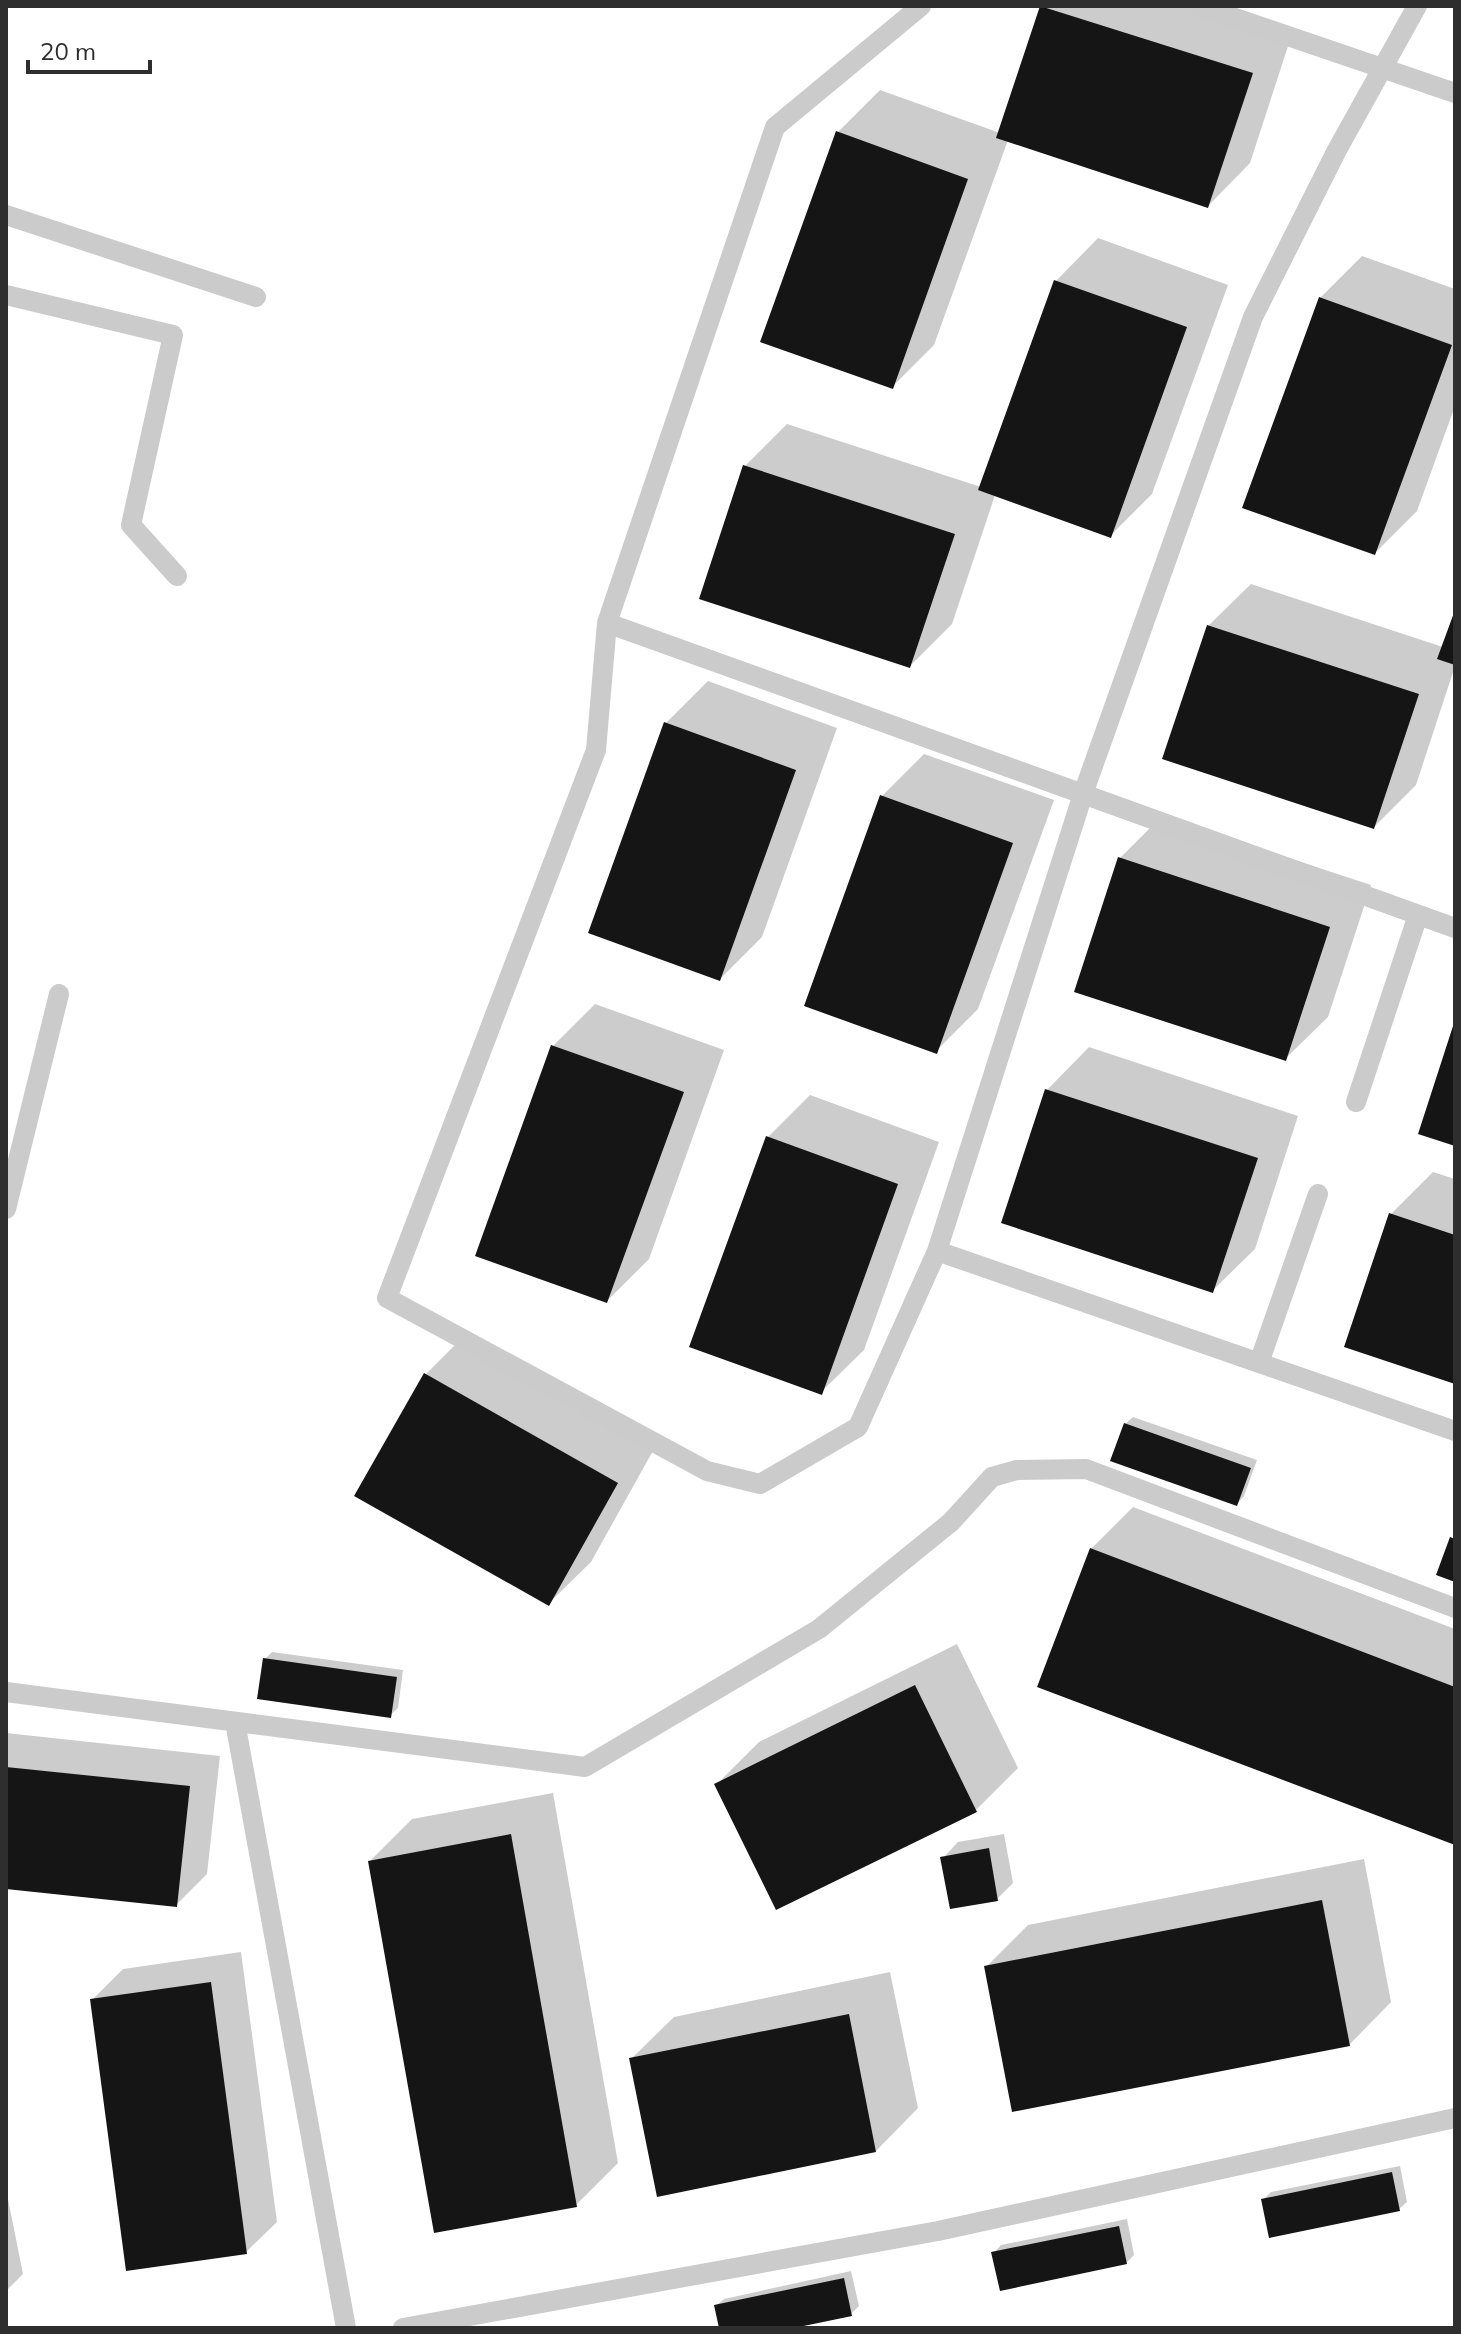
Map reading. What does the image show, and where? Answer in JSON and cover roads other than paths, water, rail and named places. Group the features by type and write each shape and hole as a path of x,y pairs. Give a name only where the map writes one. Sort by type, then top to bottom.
{"lane":[{"path":"921,6 775,127 607,623 596,750 387,1298 707,1471 760,1484 858,1427 937,1251 1083,794 1253,317 1337,150 1417,6"},
{"path":"1200,6 1455,93"},
{"path":"6,215 256,297"},
{"path":"6,295 173,335 131,525 177,576"},
{"path":"607,623 1455,928"},
{"path":"1356,1102 1418,915"},
{"path":"6,1209 59,994"},
{"path":"1259,1363 1318,1194"},
{"path":"937,1251 1455,1431"},
{"path":"6,1692 585,1767 819,1629 951,1522 992,1477 1017,1470 1086,1469 1455,1608"},
{"path":"235,1722 346,2328"},
{"path":"403,2328 938,2231 1455,2118"}]}
